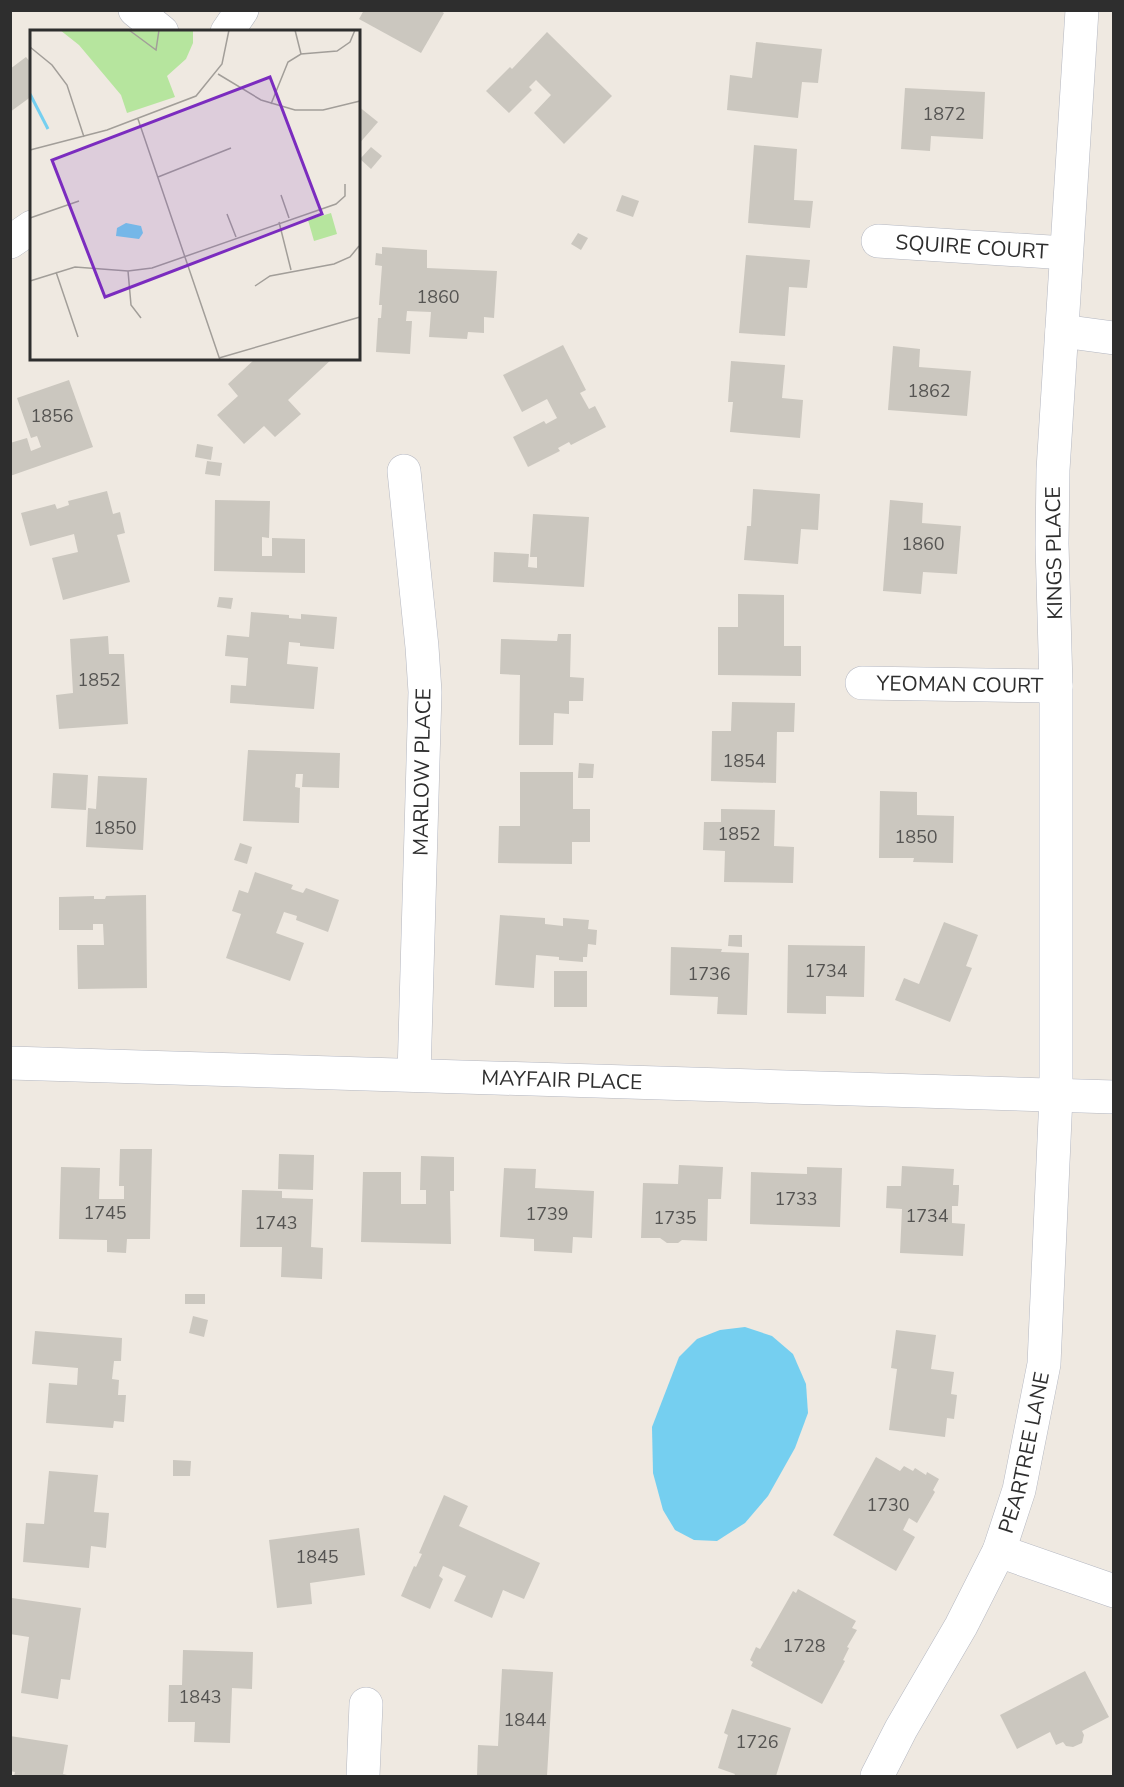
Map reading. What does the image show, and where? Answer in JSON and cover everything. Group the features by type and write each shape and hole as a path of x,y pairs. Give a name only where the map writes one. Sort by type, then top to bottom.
{"street":[{"path":"135,10 160,30"},
{"path":"228,30 242,10"},
{"name":"KINGS PLACE","path":"1056,1096 1056,686 1052,534 1053,470 1082,10"},
{"path":"10,242 30,228"},
{"name":"SQUIRE COURT","path":"878,241 1066,253"},
{"path":"1062,331 1113,338"},
{"name":"MARLOW PLACE","path":"404,471 425,692 414,1075"},
{"name":"YEOMAN COURT","path":"862,683 1056,686"},
{"name":"MAYFAIR PLACE","path":"10,1063 1113,1097"},
{"name":"PEARTREE LANE","path":"877,1776 901,1729 961,1626 999,1551 1019,1491 1044,1364 1056,1096"},
{"path":"999,1551 1113,1591"},
{"path":"363,1776 366,1704"}],"water":[{"path":"745,1327 772,1336 793,1354 806,1384 808,1413 795,1448 768,1496 745,1523 717,1541 694,1540 675,1530 663,1510 653,1473 652,1427 679,1357 697,1339 720,1330"}],"building":[{"path":"364,10 439,10 444,13 421,53 359,19"},
{"path":"547,32 612,96 564,144 534,113 551,95 536,80 529,87 532,90 509,113 486,91 510,67 512,69"},
{"path":"756,42 822,49 818,83 802,82 798,118 727,110 730,75 752,78"},
{"path":"26,57 30,62 30,97 10,112 10,69"},
{"path":"905,88 985,92 983,139 931,136 930,151 901,149"},
{"path":"360,108 378,122 360,143"},
{"path":"754,145 797,149 794,200 813,201 810,228 748,223"},
{"path":"371,147 382,156 371,169 360,159"},
{"path":"622,195 639,201 633,217 616,211"},
{"path":"578,233 588,238 581,250 571,244"},
{"path":"382,247 427,250 427,268 497,271 494,318 484,317 484,333 468,332 467,339 429,337 431,312 407,311 406,321 412,321 410,354 376,352 378,318 381,318 382,305 379,305 382,266 375,265 376,253 382,254"},
{"path":"746,255 810,260 807,288 789,287 785,336 739,333"},
{"path":"563,345 586,390 580,393 589,409 595,406 606,427 571,445 569,442 558,448 560,451 528,467 513,437 544,421 546,424 557,418 547,399 522,412 503,375"},
{"path":"893,346 920,349 919,367 971,371 967,416 888,410"},
{"path":"254,360 331,360 288,400 301,414 275,437 264,426 244,444 217,415 238,396 228,384"},
{"path":"731,361 785,365 782,398 803,400 800,438 730,432 733,402 728,402"},
{"path":"69,380 93,447 10,476 10,443 27,438 31,451 41,447 37,436 31,438 17,398"},
{"path":"197,444 213,447 211,460 195,457"},
{"path":"207,461 222,463 220,476 205,474"},
{"path":"753,489 820,494 818,530 801,529 798,564 744,560 747,526 751,526"},
{"path":"107,491 113,514 120,512 125,533 117,535 130,582 63,600 52,558 78,552 74,534 30,546 21,513 55,504 57,509 69,505 68,501"},
{"path":"215,500 270,501 269,538 262,537 262,556 272,556 272,538 305,539 305,573 214,571"},
{"path":"890,500 923,503 922,523 961,526 957,574 923,572 921,594 883,591"},
{"path":"533,514 589,517 584,587 493,582 494,552 529,554 528,567 537,568 537,557 530,557"},
{"path":"738,594 784,595 784,646 801,646 801,676 718,675 718,627 738,627"},
{"path":"219,597 233,598 231,609 217,607"},
{"path":"251,612 289,615 289,618 301,619 301,614 337,617 334,649 300,646 300,643 289,642 287,664 318,667 314,709 230,703 231,685 246,686 248,658 225,656 227,635 249,637"},
{"path":"558,634 571,634 570,677 584,678 583,701 569,701 569,714 554,713 553,745 519,745 520,675 500,674 501,639 557,641"},
{"path":"108,636 109,654 124,654 128,724 59,729 56,695 73,693 70,639"},
{"path":"732,702 795,703 794,732 777,732 776,783 711,781 712,731 731,731"},
{"path":"248,750 340,753 339,788 302,787 303,774 296,774 295,787 300,788 299,823 243,821"},
{"path":"579,763 594,764 593,778 578,778"},
{"path":"520,772 573,772 573,809 590,809 590,842 572,842 572,864 498,863 499,826 520,826"},
{"path":"53,773 88,775 86,810 51,808"},
{"path":"98,776 147,778 143,850 86,847 88,808 96,809"},
{"path":"880,791 917,792 917,815 954,816 953,863 913,862 914,858 879,858"},
{"path":"721,809 775,810 774,846 794,847 793,883 724,882 725,851 703,850 704,822 721,822"},
{"path":"240,843 252,847 247,864 234,860"},
{"path":"255,872 293,885 291,889 303,893 306,888 339,900 328,932 296,920 297,916 284,912 276,933 304,943 290,981 226,958 241,914 232,911 239,890 248,893"},
{"path":"146,895 147,988 78,989 77,945 104,945 103,924 93,924 93,930 59,930 59,897 94,896 94,899 105,899 106,896"},
{"path":"500,915 545,918 545,924 563,926 563,918 589,920 588,929 597,930 596,945 588,944 587,957 583,957 583,962 536,955 534,988 495,985"},
{"path":"944,922 978,935 966,966 972,968 950,1022 895,1000 904,978 919,984"},
{"path":"729,935 742,935 742,947 728,946"},
{"path":"788,945 865,946 864,997 826,996 826,1014 787,1013"},
{"path":"671,947 722,949 721,952 749,953 747,1015 717,1014 718,997 670,995"},
{"path":"554,971 587,971 587,1007 554,1007"},
{"path":"120,1149 152,1149 150,1239 127,1239 126,1253 107,1252 107,1240 59,1239 61,1167 100,1168 99,1199 124,1199 124,1186 119,1186"},
{"path":"279,1154 314,1155 313,1190 278,1189"},
{"path":"421,1156 454,1157 454,1191 450,1191 451,1244 361,1242 363,1172 401,1172 401,1204 426,1204 426,1190 420,1190"},
{"path":"679,1165 723,1167 721,1199 708,1199 707,1241 682,1240 678,1243 667,1243 660,1238 641,1238 643,1183 678,1184"},
{"path":"902,1166 954,1169 953,1185 959,1185 959,1189 958,1206 952,1206 952,1223 965,1224 963,1256 900,1253 902,1209 886,1208 887,1186 901,1186"},
{"path":"807,1167 842,1168 840,1227 750,1224 751,1172 807,1174"},
{"path":"504,1168 536,1169 535,1188 594,1191 592,1238 573,1237 572,1253 534,1251 534,1239 500,1237"},
{"path":"242,1190 282,1191 282,1198 313,1199 311,1247 323,1248 322,1279 281,1277 282,1247 240,1247"},
{"path":"185,1294 205,1294 205,1304 185,1304"},
{"path":"193,1316 208,1320 204,1337 189,1333"},
{"path":"896,1330 936,1335 931,1369 954,1372 951,1394 957,1395 954,1419 947,1418 945,1437 889,1430 897,1369 891,1368"},
{"path":"35,1331 122,1338 121,1361 114,1361 112,1379 119,1380 118,1395 126,1395 124,1422 114,1421 113,1428 46,1423 49,1383 77,1385 78,1368 32,1364"},
{"path":"876,1457 900,1471 904,1466 913,1471 915,1468 939,1479 933,1490 935,1492 917,1523 909,1518 903,1530 915,1537 896,1571 833,1535"},
{"path":"173,1460 191,1461 190,1476 173,1476"},
{"path":"49,1471 98,1475 94,1512 109,1513 106,1548 91,1546 89,1568 23,1562 26,1523 44,1524"},
{"path":"444,1495 468,1506 459,1526 540,1563 524,1599 503,1590 492,1618 454,1601 466,1576 443,1566 439,1576 443,1579 430,1609 401,1596 422,1554 419,1553"},
{"path":"359,1528 365,1575 310,1583 312,1604 277,1608 269,1540"},
{"path":"798,1589 856,1621 852,1628 857,1630 847,1647 849,1648 843,1660 845,1661 822,1704 751,1666 753,1662 750,1660 756,1647 760,1649 793,1591 796,1593"},
{"path":"12,1598 81,1608 70,1680 61,1679 58,1699 21,1693 29,1637 10,1634"},
{"path":"183,1650 253,1652 252,1689 232,1688 230,1743 194,1742 195,1722 168,1722 169,1685 182,1685"},
{"path":"502,1669 553,1672 547,1776 477,1776 478,1745 498,1746"},
{"path":"1085,1671 1109,1717 1082,1731 1084,1735 1082,1743 1073,1747 1066,1746 1063,1742 1056,1745 1050,1732 1017,1749 1000,1715"},
{"path":"732,1709 791,1728 776,1776 734,1776 735,1774 718,1768 728,1735 724,1733"},
{"path":"10,1736 68,1745 63,1774 71,1776 14,1776 15,1772 10,1771"}]}
